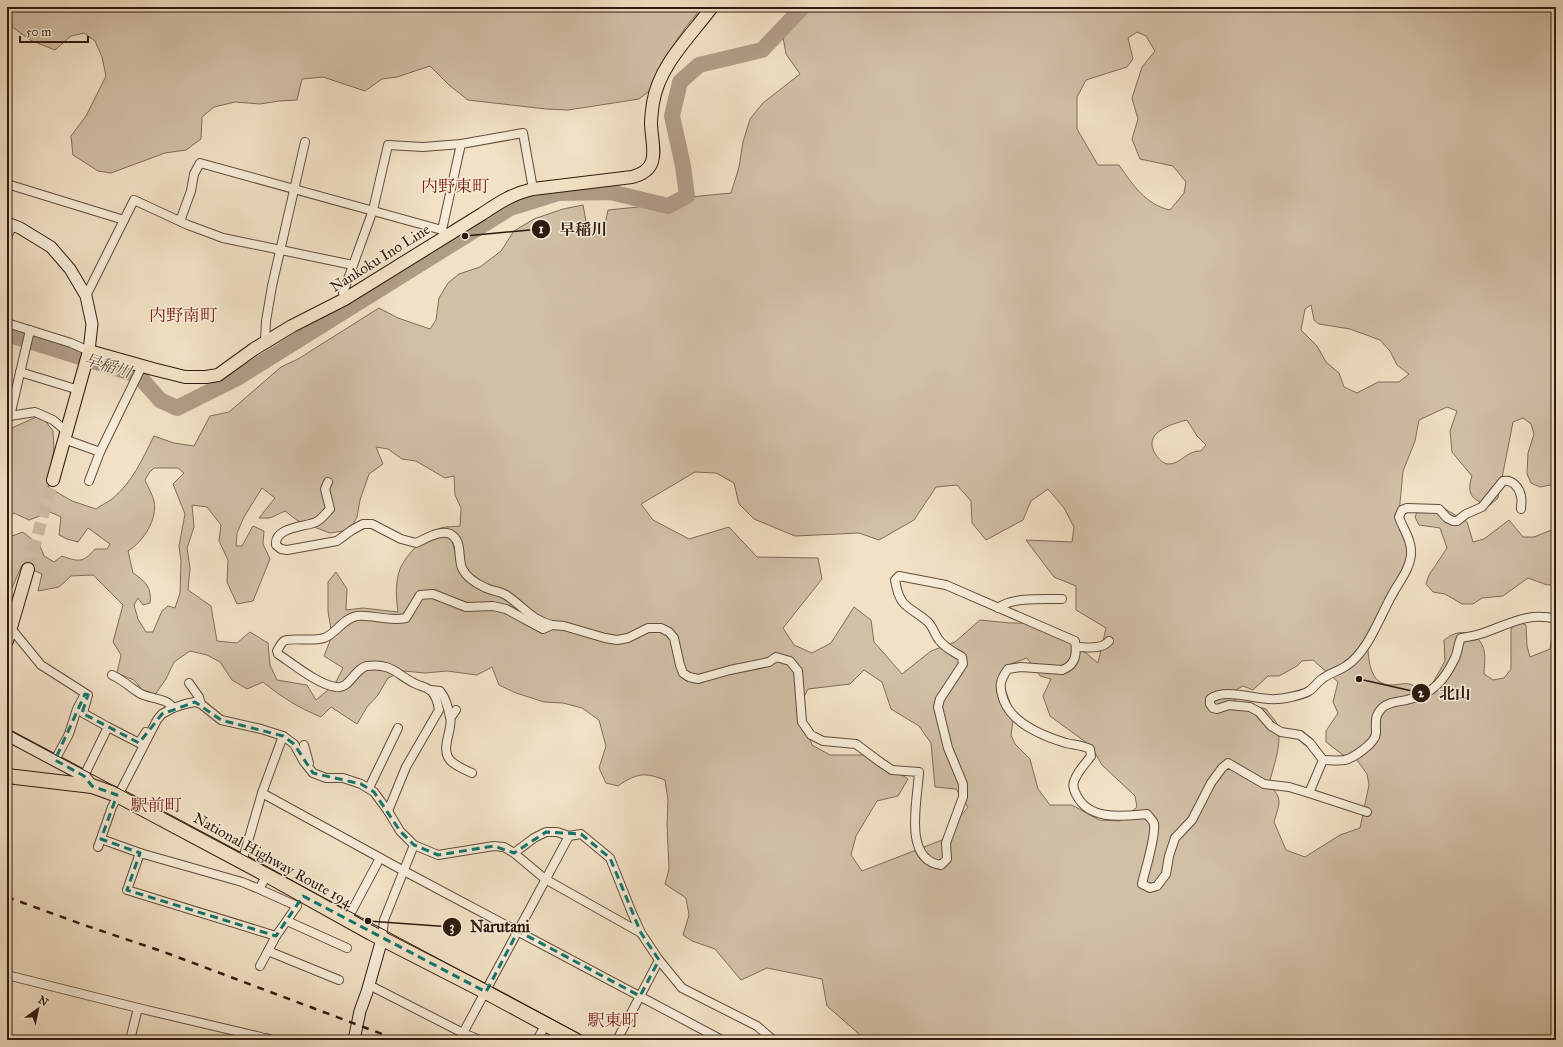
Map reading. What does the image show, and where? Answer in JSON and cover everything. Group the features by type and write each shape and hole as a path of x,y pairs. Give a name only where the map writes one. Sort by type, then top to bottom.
{"highway":[{"name":"National Highway Route 194","path":"7,776 88,781 267,875 382,939 486,992 575,1040"}],"main road":[{"name":"Nankoku Ino Line","path":"88,355 142,366 185,377 206,377 218,374 265,342 292,326 345,299 444,233 482,214 503,199 533,189 632,177 641,174 650,167 653,160 654,150 651,125 653,101 662,76 675,52 698,26 712,7"},
{"path":"53,480 88,355"},
{"path":"7,641 9,625 28,569"}],"street":[{"path":"345,299 343,293 373,210 388,145 423,147 461,144 522,133 533,189"},
{"path":"265,342 266,321 272,286 305,142"},
{"path":"180,221 191,191 194,174 200,164 373,210 444,233 461,144"},
{"path":"7,184 124,220"},
{"path":"86,296 134,200 180,221 223,238 353,265"},
{"path":"7,237 10,224 51,247 70,269 86,296 92,324 88,355 30,330 7,323"},
{"path":"30,330 10,416 35,412 53,420 65,435 100,452"},
{"path":"89,481 100,452 142,366"},
{"path":"20,372 79,390"},
{"path":"1323,760 1310,743 1300,735 1281,732 1271,726 1260,712 1250,707 1239,705 1217,709 1213,708 1210,704 1210,699 1215,695 1232,695 1276,700 1307,693 1322,678 1346,666 1356,657 1374,632 1408,564 1411,547 1399,517 1402,510 1407,508 1439,509 1447,518 1457,521 1466,514 1482,507 1503,481 1507,480 1518,488 1522,496 1520,509"},
{"path":"328,482 325,488 330,510 317,522 286,530 280,535 276,542 276,545 281,549 287,550 337,541 363,524 372,524 401,539 416,543 432,535 445,533 453,535 457,541 462,568 473,580 486,588 505,594 537,620 617,640 628,638 648,628 661,628 669,632 674,638 680,665 684,673 689,677 698,679 730,670 769,662 776,657 790,661 798,671 802,722 811,735 823,741 856,744 892,770 919,772 915,835 920,851 933,864 941,865 948,859 946,843 963,797 963,784 948,748 938,707 940,699 963,664 962,657 947,648 940,641 929,623 903,605 898,594 896,580 899,576 946,585 1075,641 1076,651 1073,664 1068,668 1062,670 1020,667 1008,670 1002,678 1000,691 1007,709 1017,720 1041,733 1066,743 1090,749 1091,756 1074,779 1074,791 1080,802 1097,813 1112,816 1147,814 1154,826 1154,835 1142,884 1150,888 1157,886 1166,874 1169,856 1175,838 1192,820 1211,783 1222,768 1228,763 1264,784 1289,787 1367,812"},
{"path":"451,717 443,695 440,691 431,690 413,683 394,669 378,665 365,667 357,672 344,686 337,688 318,680 278,654 277,651 284,641 289,639 310,641 330,636 350,618 358,616 396,620 406,618 420,595 433,594 466,606 493,606 506,609 542,629 552,624"},
{"path":"998,608 1006,604 1030,599 1062,599"},
{"path":"1323,760 1346,760 1357,754 1373,741 1376,734 1374,726 1376,716 1383,707 1393,702 1418,698 1438,686 1456,657 1461,638 1479,634 1514,620 1535,616 1556,619"},
{"path":"9,625 41,665 88,696 82,713 139,743 150,726 158,720"},
{"path":"1076,647 1100,647 1105,646 1109,642"},
{"path":"112,675 123,680 142,694 168,702 172,708"},
{"path":"189,683 199,697 201,704"},
{"path":"388,811 406,767 439,710 438,702 431,690"},
{"path":"55,760 69,734 77,708 85,694"},
{"path":"260,966 276,936 297,906 242,882 100,843 117,795 158,720 162,714 172,708 195,702 201,704 221,720 262,729 283,736 294,744 304,762 313,773 326,778 343,778 361,784 374,792 400,831 414,845 438,855 494,846 504,847 514,853 545,879 641,933"},
{"path":"456,710 451,717 446,745 447,754 451,762 472,773"},
{"path":"7,735 55,760 88,781 108,727"},
{"path":"368,788 398,728"},
{"path":"242,862 262,793 283,736"},
{"path":"304,745 313,773"},
{"path":"1309,793 1323,760"},
{"path":"262,793 404,871 722,1040"},
{"path":"514,853 534,838 546,832 557,832 569,836 581,834 610,858 618,874 641,933 659,960 682,988 757,1026 773,1040"},
{"path":"463,1033 569,836"},
{"path":"354,1040 360,1011 382,939 384,920 414,845"},
{"path":"140,853 127,890 276,936"},
{"path":"347,920 380,858"},
{"path":"259,890 267,875"},
{"path":"286,921 347,948"},
{"path":"268,951 339,980"},
{"path":"617,1040 659,960"},
{"path":"7,975 266,1038"},
{"path":"368,988 480,1040"},
{"path":"360,1040 366,1013 368,988"},
{"path":"130,1040 138,1008"},
{"path":"537,1040 546,1024"}],"highlighted area":[{"path":"85,694 88,695 82,713 139,743 162,714 195,702 221,720 283,736 294,744 313,773 361,784 374,792 400,831 414,845 438,855 494,846 514,853 546,832 581,834 610,858 641,933 659,960 640,996 518,931 486,992 303,896 276,936 127,890 140,853 101,839 117,795 92,786 84,776 55,760"}],"shaded area":[{"path":"7,7 702,7 665,57 654,87 639,99 568,110 468,100 449,85 430,66 397,77 382,79 365,91 323,77 302,79 297,100 260,104 235,102 214,107 202,117 201,139 186,150 165,153 111,173 98,171 73,155 71,136 86,116 106,76 102,57 95,41 84,33 71,36 55,50 30,40 7,23"},
{"path":"804,7 1556,7 1556,484 1540,487 1531,483 1527,474 1528,453 1534,434 1531,424 1523,418 1513,422 1498,498 1490,505 1479,501 1472,496 1470,492 1470,482 1472,476 1452,452 1450,431 1457,411 1447,407 1419,420 1415,441 1403,471 1398,524 1409,542 1409,553 1398,594 1367,638 1371,669 1378,681 1384,684 1393,685 1409,684 1419,689 1430,688 1445,661 1444,640 1451,635 1457,633 1468,633 1477,638 1483,646 1485,654 1484,674 1493,680 1504,678 1511,669 1511,629 1517,621 1526,625 1527,646 1530,657 1550,649 1553,629 1556,626 1556,1040 861,1040 858,1033 827,1006 822,979 767,968 741,980 715,949 692,941 683,935 689,915 686,898 665,884 669,869 667,824 668,800 665,780 641,775 630,778 618,786 606,783 599,768 606,746 599,720 582,708 563,703 544,702 516,693 499,685 492,667 477,675 447,671 425,673 403,671 388,678 378,695 367,707 357,724 331,707 321,717 305,710 290,702 263,682 247,689 232,680 220,662 207,655 190,651 174,662 166,679 154,696 144,692 134,680 117,673 121,655 113,642 123,605 93,575 71,576 59,587 38,591 42,574 22,565 12,588 7,589 7,532 12,536 23,532 40,546 44,556 54,562 62,556 77,560 84,559 95,549 107,549 110,544 88,528 78,542 59,535 61,517 50,512 29,520 14,513 8,518 7,525 7,430 41,415 53,431 54,450 48,487 72,501 96,509 112,499 125,486 146,453 154,436 174,443 194,446 210,416 229,412 281,367 298,359 379,308 398,318 430,329 436,320 439,298 448,283 459,274 480,267 501,251 514,231 534,219 563,209 583,205 587,227 604,230 608,210 638,207 659,200 731,193 739,167 743,142 750,119 763,103 800,74 786,54 783,37 797,23","holes":["1137,32 1146,36 1155,51 1142,67 1132,98 1138,119 1132,139 1140,159 1173,166 1186,182 1184,193 1170,210 1154,204 1140,193 1119,165 1098,165 1077,129 1077,97 1086,80 1127,67 1133,59 1128,38","1311,305 1314,320 1319,324 1350,329 1380,340 1390,351 1397,365 1409,374 1399,382 1378,382 1357,393 1344,387 1339,373 1326,362 1317,346 1301,330 1305,309","1187,420 1197,436 1206,445 1201,451 1196,451 1172,464 1168,464 1162,462 1156,455 1152,447 1152,441 1155,435 1173,424","376,447 388,449 402,459 416,461 445,478 454,476 455,495 461,508 460,526 443,527 436,530 424,539 407,558 400,569 397,580 396,596 398,612 363,608 346,610 347,589 336,572 328,582 328,611 332,636 324,656 343,668 335,684 316,700 307,685 277,680 270,665 268,643 250,632 237,643 217,641 211,606 188,590 190,568 187,548 194,527 192,505 207,507 221,525 219,541 228,560 227,582 237,604 253,601 270,559 263,544 264,531 253,526 242,546 236,546 237,533 244,517 262,488 275,498 259,518 270,518 285,511 298,521 330,533 350,530 357,517 360,500 369,474 383,464","154,468 178,468 184,473 173,484 185,514 179,546 181,561 180,593 175,608 168,606 162,611 153,632 146,632 138,619 134,605 138,598 143,605 150,603 150,593 147,585 133,573 128,551 144,536 154,515 154,501 145,480","695,472 716,473 734,483 739,504 754,519 795,536 859,533 879,540 914,520 936,487 957,485 971,501 972,523 986,540 1023,520 1031,501 1048,489 1064,508 1074,527 1072,542 1026,540 1054,577 1076,586 1076,610 1106,628 1098,663 1064,635 1038,623 1010,623 980,620 955,642 931,651 902,674 874,642 871,620 854,607 831,643 812,653 794,645 783,628 822,579 818,558 757,557 729,527 689,539 653,520 641,504","1027,658 1040,676 1051,679 1043,696 1050,716 1091,746 1102,765 1135,796 1137,807 1120,821 1099,820 1072,805 1050,805 1038,789 1030,759 1015,744 1011,735 1014,714 1004,686 1003,675 1008,665","1313,660 1338,682 1333,702 1338,713 1326,731 1326,742 1343,755 1354,756 1367,774 1369,785 1360,828 1340,835 1305,857 1286,850 1274,822 1279,802 1277,794 1269,785 1279,742 1279,734 1275,720 1266,709 1235,701 1234,691 1243,686 1253,690 1268,676 1279,676 1297,666 1302,661","864,670 882,682 891,709 919,726 931,743 935,787 956,789 968,807 942,840 862,871 851,855 856,836 877,801 898,796 908,779 873,755 830,755 812,745 799,707 808,689 850,684"]},
{"path":"1440,506 1467,522 1473,542 1484,539 1509,520 1523,537 1534,537 1554,529 1556,530 1556,584 1547,585 1528,578 1503,596 1482,598 1473,604 1462,604 1445,594 1433,592 1426,584 1429,575 1447,548 1440,528 1419,525 1415,517 1419,507"}],"waterway":[{"name":"早稲川","path":"7,334 138,375 160,400 177,408 239,377 510,208 558,193 610,192 668,206 687,196 683,166 672,116 680,82 699,65 762,50 803,7"}],"tunnel":[{"path":"28,569 53,480"}],"tram line":[{"path":"7,729 591,1040"}],"railway":[{"path":"7,897 164,952 398,1040"}],"place":[{"name":"早稲川","path":"465,236"},
{"name":"北山","path":"1359,679"},
{"name":"Narutani","path":"368,921"}],"district":[{"name":"内野東町","path":"455,186"},
{"name":"内野南町","path":"183,315"},
{"name":"駅前町","path":"156,805"},
{"name":"駅東町","path":"613,1020"}]}
